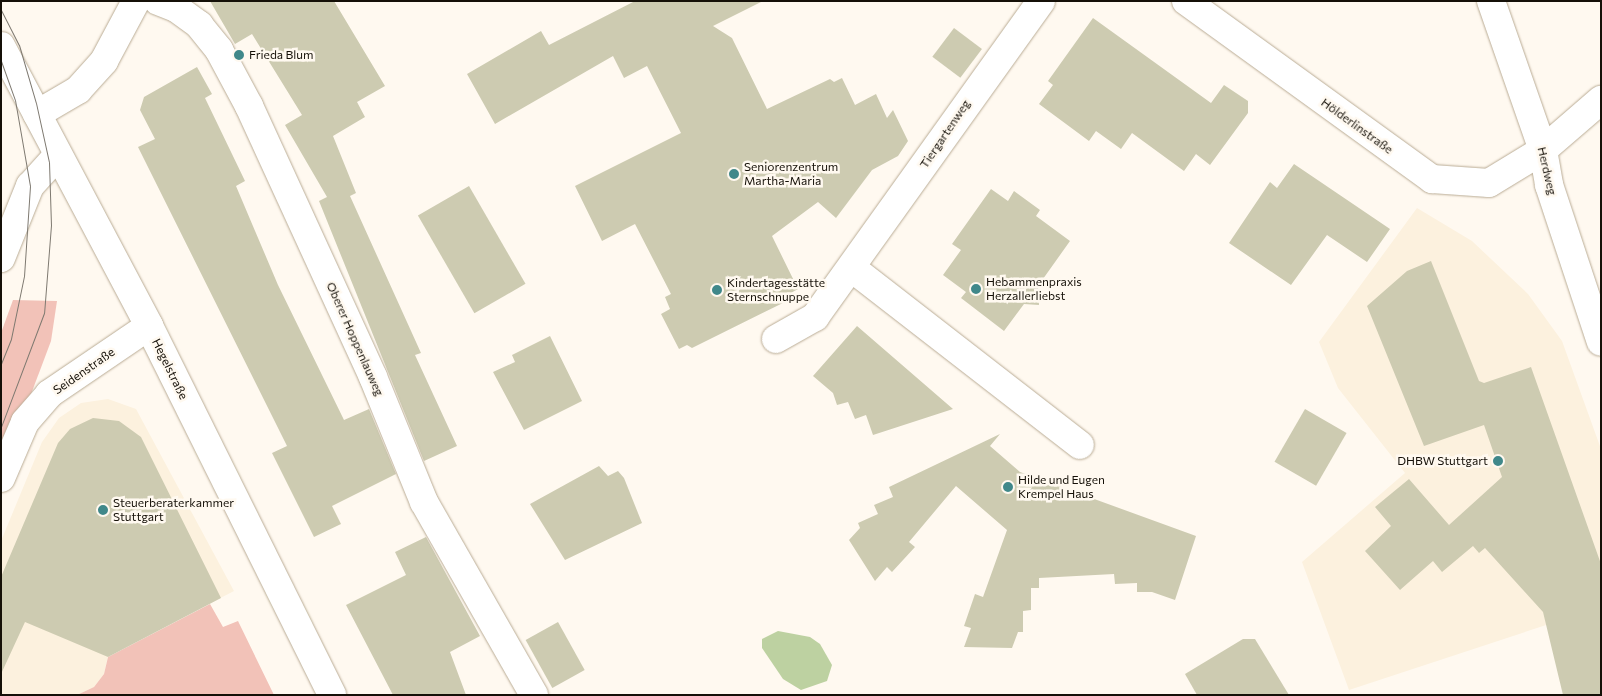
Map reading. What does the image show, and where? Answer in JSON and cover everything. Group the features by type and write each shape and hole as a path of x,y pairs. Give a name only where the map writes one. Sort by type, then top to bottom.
{"street":[{"path":"37,114 78,90 104,61 136,1"},
{"name":"Oberer Hoppenlauweg","path":"158,1 176,8 200,25 219,50 249,106 373,377 424,502 534,695"},
{"name":"Tiergartenweg","path":"776,339 815,317 853,269 993,64 1041,1"},
{"name":"Hölderlinstraße","path":"1186,1 1432,179 1488,183 1543,150 1601,100"},
{"name":"Herdweg","path":"1490,1 1543,150 1548,185 1601,342"},
{"name":"Hegelstraße","path":"1,46 57,156 149,326 332,695"},
{"path":"1,258 30,186 57,156"},
{"path":"853,269 1080,445"},
{"name":"Seidenstraße","path":"1,478 25,422 49,394 149,326"}],"shaded area":[{"name":"DHBW Stuttgart","path":"1417,208 1472,241 1528,294 1562,341 1601,449 1601,607 1349,690 1302,562 1405,473 1338,388 1319,342"},
{"path":"13,300 57,301 51,341 1,474 1,333"},
{"name":"Steuerberaterkammer Stuttgart","path":"108,399 136,409 234,591 108,656 104,674 94,687 77,695 1,695 1,541 42,442 59,418 81,403"},
{"path":"210,604 223,627 238,621 274,695 77,695 94,687 104,674 108,657"},
{"path":"778,631 810,637 820,644 832,665 827,681 801,690 783,679 762,648 762,639"}],"building":[{"path":"210,1 334,1 385,86 357,102 365,117 333,136 356,193 350,196 421,353 415,355 457,446 424,461 319,201 327,197 285,125 302,115 252,34 235,44"},
{"name":"Seniorenzentrum Martha-Maria","path":"635,1 763,1 713,26 732,38 767,109 830,79 834,82 842,78 855,105 876,94 887,118 893,110 908,141 898,156 872,170 836,218 818,202 772,236 798,289 789,294 789,300 692,348 687,345 679,349 661,314 670,309 665,297 671,294 635,224 602,241 575,186 681,133 647,66 624,78 613,56 495,124 467,74 541,31 549,45"},
{"path":"1093,18 1211,103 1224,85 1248,101 1248,113 1210,165 1196,154 1184,171 1132,133 1121,149 1096,131 1089,141 1039,104 1053,85 1048,81"},
{"path":"954,28 982,49 960,78 932,57"},
{"path":"197,67 212,94 205,98 245,181 236,186 278,285 344,420 369,409 396,474 332,506 341,524 314,537 272,453 287,446 138,147 155,139 140,110 144,97"},
{"path":"1294,164 1390,229 1367,262 1327,235 1291,285 1229,243 1270,182 1277,188"},
{"path":"469,186 526,284 474,313 418,216"},
{"path":"991,189 1008,201 1014,191 1040,210 1036,216 1070,241 1038,286 1039,305 1024,304 1004,331 961,298 966,292 943,275 961,250 952,244"},
{"path":"1431,261 1479,381 1484,383 1531,367 1601,564 1601,695 1563,695 1543,612 1485,548 1479,553 1473,546 1442,572 1433,561 1400,590 1365,551 1391,526 1375,507 1409,479 1449,525 1502,477 1484,425 1424,446 1367,306 1407,271"},
{"path":"857,326 953,409 873,435 866,415 855,419 848,402 837,405 833,393 813,376"},
{"path":"550,336 582,401 524,430 493,372 515,362 512,355"},
{"path":"1305,409 1347,433 1316,486 1274,462"},
{"name":"Steuerberaterkammer Stuttgart","path":"93,418 119,421 141,437 221,598 108,657 25,622 1,674 1,577 58,443 70,429"},
{"name":"Hilde und Eugen Krempel Haus","path":"1000,434 990,446 1020,472 1196,536 1175,600 1152,592 1137,592 1137,583 1115,584 1114,574 1039,578 1039,588 1031,588 1031,610 1023,611 1023,632 1018,632 1012,648 964,647 971,628 964,626 975,594 983,597 1007,530 956,486 909,542 915,547 892,572 887,567 875,581 849,540 860,528 858,523 878,514 874,505 893,497 889,487"},
{"path":"599,466 608,476 618,471 624,478 642,523 565,560 530,504"},
{"path":"426,537 480,636 450,652 466,695 393,695 346,605 406,575 395,552"},
{"path":"558,622 585,670 552,688 526,640"},
{"path":"1243,639 1255,639 1289,695 1197,695 1185,674"}],"tram line":[{"path":"1,10 19,45 36,103 49,162 51,225 44,313 1,427"},
{"path":"1,61 15,100 30,186 24,276 11,339 1,364"}],"place":[{"name":"Frieda Blum","path":"239,55"},
{"name":"Seniorenzentrum Martha-Maria","path":"734,174"},
{"name":"Hebammenpraxis Herzallerliebst","path":"976,289"},
{"name":"Kindertagesstätte Sternschnuppe","path":"717,290"},
{"name":"DHBW Stuttgart","path":"1498,461"},
{"name":"Hilde und Eugen Krempel Haus","path":"1008,487"},
{"name":"Steuerberaterkammer Stuttgart","path":"103,510"}]}
